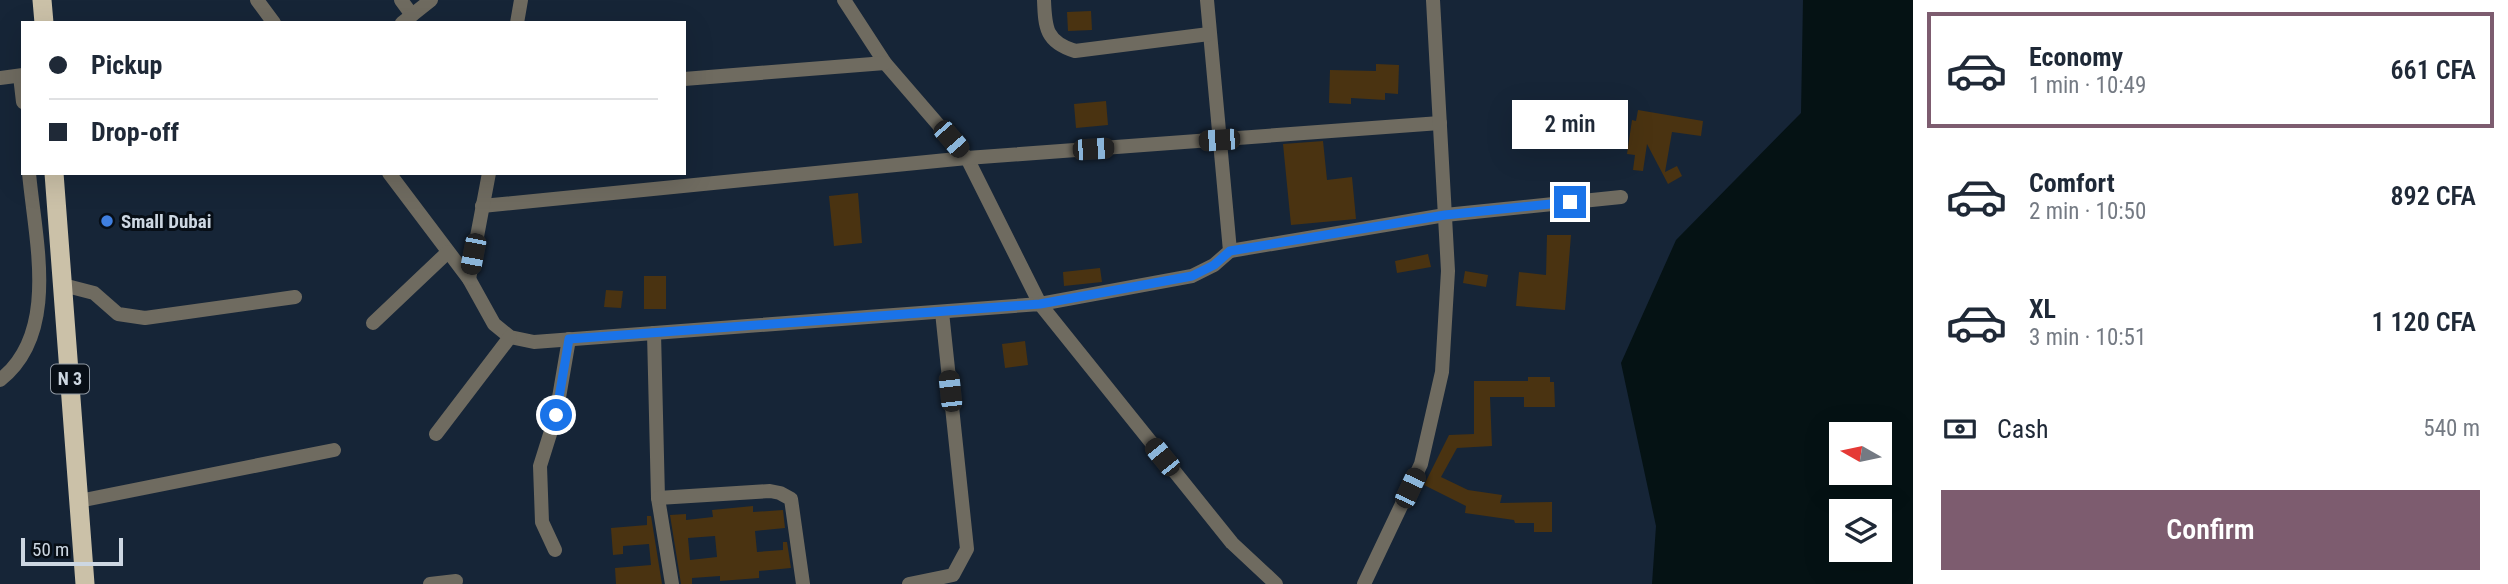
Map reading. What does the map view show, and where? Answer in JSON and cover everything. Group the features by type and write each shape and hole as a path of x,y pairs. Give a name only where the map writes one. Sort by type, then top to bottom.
{"highway":[{"path":"42,0 44,21"},
{"name":"N 3","path":"54,175 85,584"}],"street":[{"path":"257,0 273,21"},
{"path":"401,0 407,19 431,0"},
{"path":"517,21 521,0"},
{"path":"844,0 884,63 967,158 1040,304 1232,543 1276,584"},
{"path":"1044,0 1045,27 1058,46 1076,51 1209,34"},
{"path":"1207,0 1230,251"},
{"path":"1364,584 1421,464 1442,372 1448,271 1433,0"},
{"path":"686,79 884,63"},
{"path":"0,78 21,76"},
{"path":"482,206 967,158 1440,123"},
{"path":"0,380 14,369 25,354 32,338 40,298 29,175"},
{"path":"391,175 469,279 494,324 510,337 534,342 1040,304 1192,276 1214,265 1230,251 1445,215 1621,197"},
{"path":"469,279 489,175"},
{"path":"373,323 448,252"},
{"path":"63,285 94,293 118,314 145,318 295,297"},
{"path":"908,584 953,575 967,550 942,312"},
{"path":"654,333 659,498 672,584"},
{"path":"436,434 510,337"},
{"path":"555,550 542,522 540,466 556,415 569,339"},
{"path":"79,501 334,450"},
{"path":"659,498 780,492 791,499 803,584"},
{"path":"430,584 456,581"}],"shaded area":[{"path":"1803,0 1913,0 1913,584 1652,584 1656,526 1621,363 1676,240 1801,113"}],"building":[{"path":"1091,11 1092,30 1068,31 1067,12"},
{"path":"1376,64 1399,65 1398,94 1385,93 1385,100 1351,98 1351,104 1329,103 1330,70 1376,71"},
{"path":"1106,101 1108,125 1076,128 1074,104"},
{"path":"1638,110 1703,121 1701,136 1672,132 1665,172 1677,166 1682,176 1668,184 1647,144 1643,171 1633,170 1635,155 1627,154 1632,120 1636,121"},
{"path":"1323,141 1327,180 1352,177 1356,219 1291,225 1283,144"},
{"path":"858,193 862,243 834,246 829,196"},
{"path":"1547,235 1571,235 1565,310 1516,306 1519,272 1546,275"},
{"path":"1428,254 1431,267 1397,273 1395,261"},
{"path":"1100,268 1102,282 1064,286 1063,272"},
{"path":"1465,271 1488,275 1486,287 1463,283"},
{"path":"644,276 666,276 666,309 644,309"},
{"path":"606,290 623,291 621,308 604,307"},
{"path":"1025,341 1028,365 1005,368 1002,344"},
{"path":"1528,377 1550,377 1550,382 1554,382 1555,407 1524,407 1524,397 1490,397 1492,446 1457,448 1441,477 1468,490 1502,495 1500,503 1552,502 1552,532 1534,532 1534,523 1515,523 1514,520 1465,513 1466,506 1424,485 1449,435 1474,434 1474,381 1528,381"},
{"path":"753,506 753,512 783,510 785,528 755,531 757,552 783,550 783,542 787,542 791,568 759,571 759,578 720,581 720,576 692,578 692,584 681,584 670,515 686,514 686,520 713,517 712,510","holes":["715,536 717,557 690,560 688,538"]},
{"path":"647,516 651,516 662,584 616,584 615,568 651,565 649,544 623,546 623,554 613,555 611,528 647,525"}],"place":[{"name":"Small Dubai","path":"107,221"}],"route":[{"path":"556,415 569,339 1040,304 1192,276 1214,265 1230,251 1445,215 1570,202"}]}
